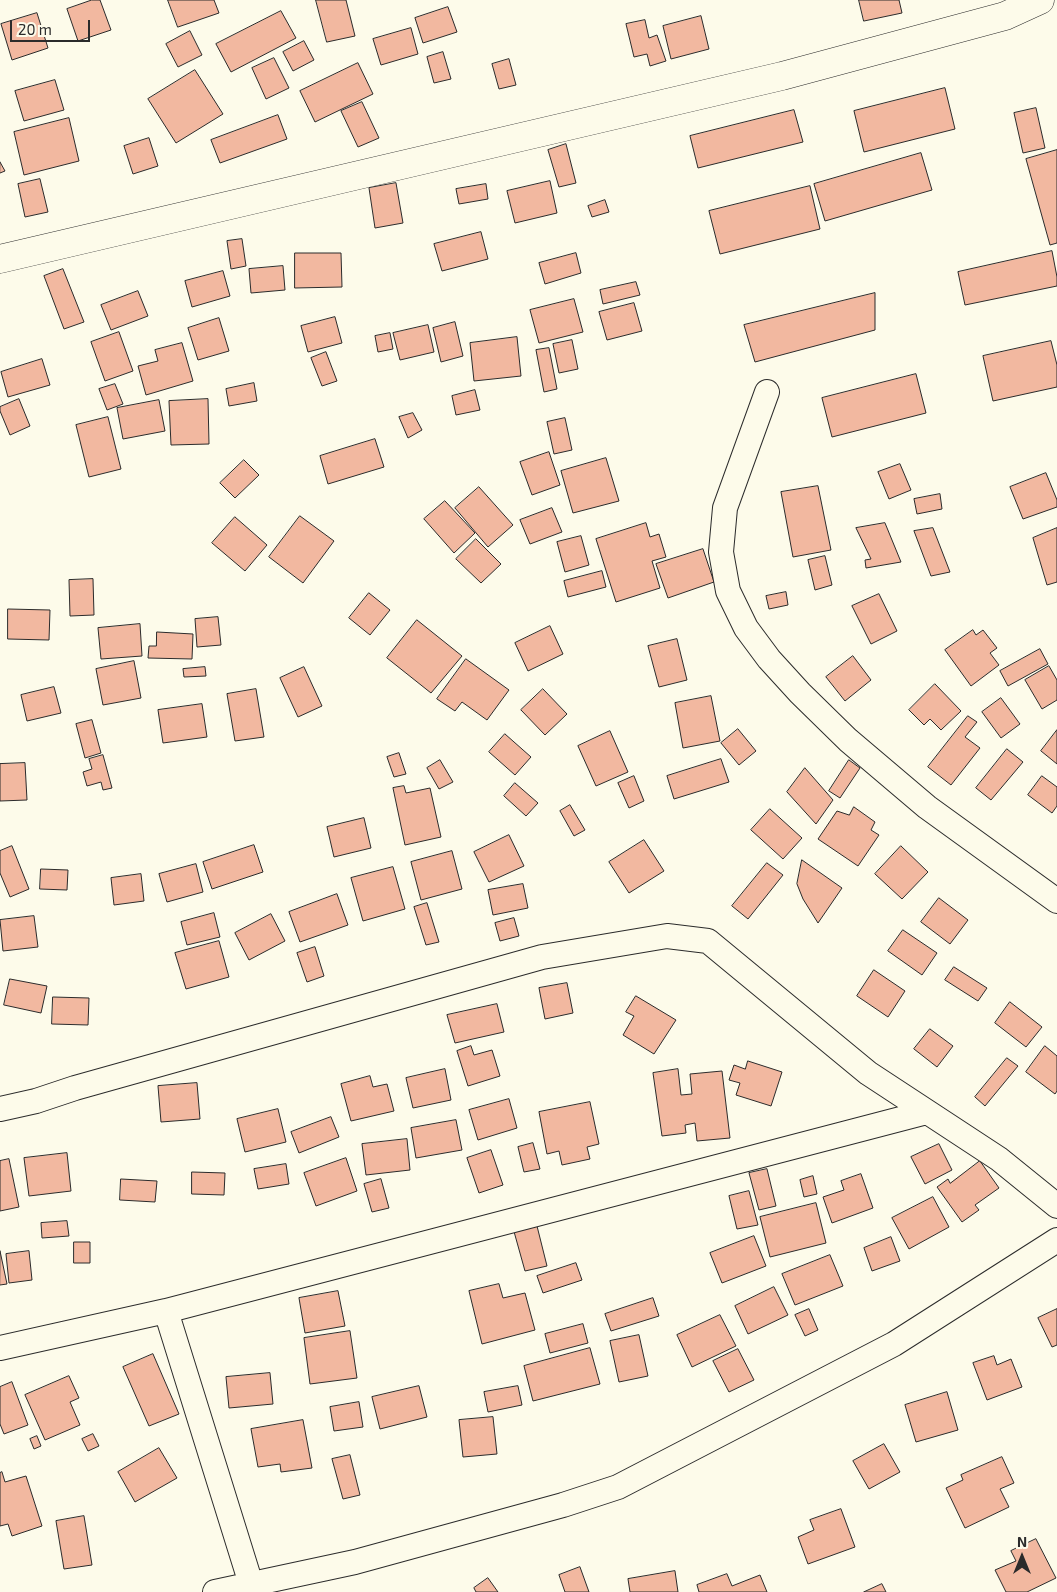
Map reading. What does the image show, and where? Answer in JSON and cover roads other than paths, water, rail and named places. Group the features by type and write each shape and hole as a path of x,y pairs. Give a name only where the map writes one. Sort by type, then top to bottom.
{"street":[{"path":"0,259 782,76 1005,16 1040,0"},
{"path":"767,392 724,508 720,552 728,591 746,628 769,659 800,693 848,740 927,807 1057,901"},
{"path":"0,1109 36,1101 75,1088 542,957 667,936 708,941 868,1073 999,1159 1057,1206"},
{"path":"0,1348 166,1311 927,1112"},
{"path":"214,1592 355,1562 563,1505 618,1487 894,1344 1057,1240"},
{"path":"166,1311 251,1584"}]}
